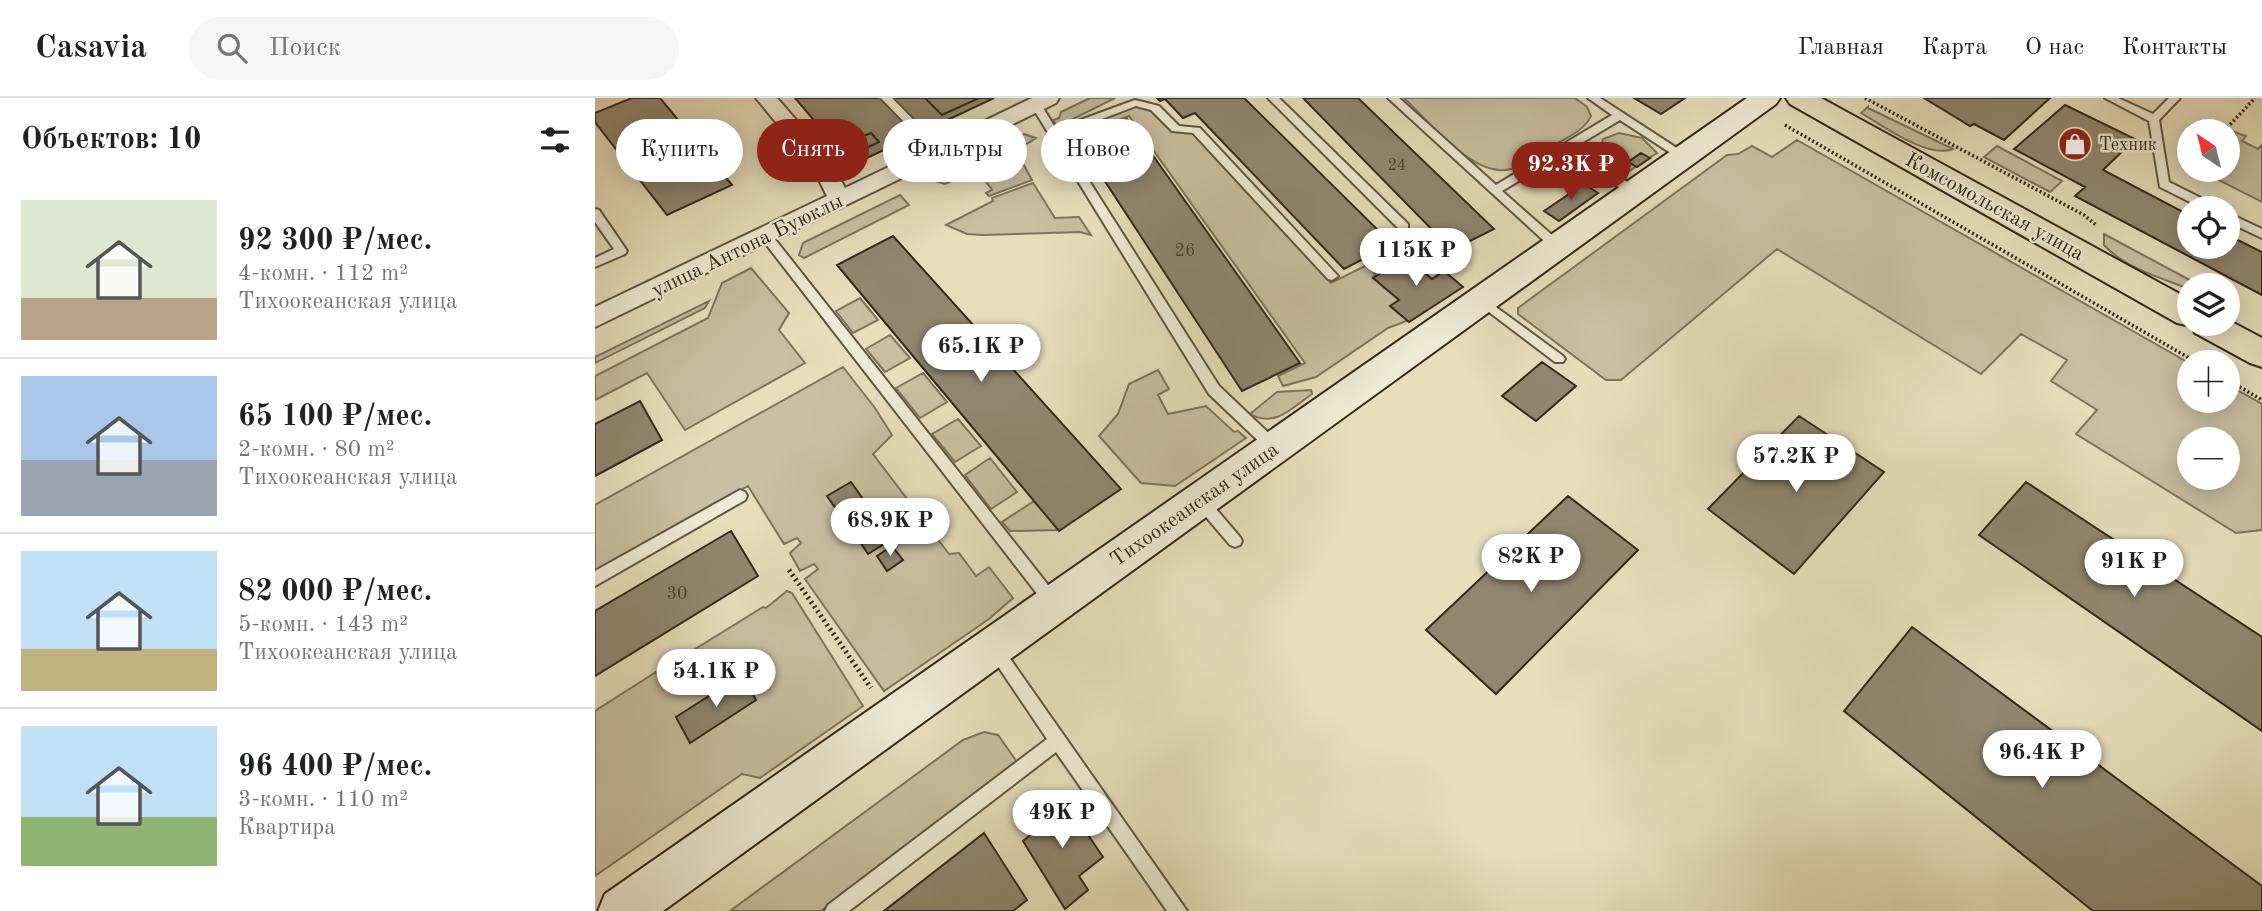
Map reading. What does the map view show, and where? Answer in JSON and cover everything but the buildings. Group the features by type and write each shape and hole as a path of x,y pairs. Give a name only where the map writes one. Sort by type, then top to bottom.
{"main road":[{"name":"Комсомольская улица","path":"1782,105 2177,308"},
{"path":"2229,336 2262,354"}],"street":[{"path":"765,98 821,163 840,199"},
{"name":"улица Антона Буюклы","path":"1006,119 1043,101"},
{"name":"Тихоокеанская улица","path":"622,911 1684,156 1782,105"},
{"name":"улица Антона Буюклы","path":"595,318 883,179"}],"lane":[{"path":"886,98 907,119"},
{"path":"1273,98 1404,227"},
{"path":"1393,98 1557,246"},
{"path":"1593,98 1684,156"},
{"path":"2110,98 2154,119"},
{"path":"2154,119 2175,98"},
{"path":"1043,101 1049,119"},
{"path":"1093,119 1135,103 1155,108 1176,129 1196,130 1332,276"},
{"path":"1495,190 1619,115"},
{"path":"2154,119 2164,184 2188,196"},
{"path":"1567,147 1634,192"},
{"path":"1084,182 1214,390 1275,447"},
{"path":"595,213 621,251 595,263"},
{"path":"2240,222 2262,234"},
{"path":"766,236 1054,604"},
{"path":"1481,300 1559,359"},
{"path":"595,579 740,496"},
{"path":"1200,500 1235,541"},
{"path":"993,647 1178,911"},
{"path":"834,911 1058,741"}],"path":[{"path":"1864,98 1877,102 2084,215 2104,232"},
{"path":"2235,119 2255,98"},
{"path":"1782,105 1795,134 2177,351"},
{"path":"2240,387 2262,400"},
{"path":"789,570 850,661 873,690"}],"shaded area":[{"path":"1090,98 1115,98 1073,119 1056,119 1061,112"},
{"path":"1404,98 1575,98 1587,107 1591,116 1579,131 1526,162 1511,169 1497,170 1482,166 1467,157 1439,134"},
{"path":"1134,106 1151,110 1173,131 1193,133 1331,283 1367,265 1376,275 1373,277 1404,302 1412,319 1388,328 1316,377 1283,386 1278,376 1305,363 1154,151 1154,119 1131,119 1129,116 1121,119 1101,119"},
{"path":"1868,107 1953,149 1931,149 1906,140 1861,113"},
{"path":"1619,133 1642,138 1657,153 1626,173 1608,159 1602,150 1603,139"},
{"path":"2240,134 2246,136 2242,141 2258,149 2262,145 2262,202 2223,182 2240,182"},
{"path":"1027,135 1036,138 1027,144"},
{"path":"1797,140 2177,356 2177,413 2240,413 2240,392 2262,404 2262,530 2236,533 2076,434 2097,410 2051,381 2067,360 2021,334 1981,374 1777,249 1621,380 1606,380 1518,314 1518,308 1727,155 1738,154 1752,146 1772,157"},
{"path":"1997,146 2062,181 2050,192 1984,157"},
{"path":"986,182 1027,182 989,196 986,193 992,190"},
{"path":"1033,183 1055,218 1079,217 1091,235 1080,232 967,234 946,225 993,201 992,198"},
{"path":"900,195 909,205 804,258 799,255 803,243"},
{"path":"2104,234 2177,273 2177,284 2133,266 2104,245"},
{"path":"751,268 789,313 779,330 805,363 685,430 647,373 595,400 595,376 708,318 722,283"},
{"path":"860,298 878,320 853,333 836,311"},
{"path":"709,301 705,308 595,363 595,357"},
{"path":"890,335 910,358 885,372 866,349"},
{"path":"843,367 892,435 873,454 949,554 959,553 976,576 989,567 1013,598 989,619 884,691 805,579 818,569 814,564 800,571 790,553 801,543 797,538 784,544 748,486 595,574 595,505"},
{"path":"1158,370 1169,389 1158,395 1168,414 1206,406 1234,432 1238,431 1246,438 1175,486 1141,483 1099,436 1118,414 1129,384"},
{"path":"923,373 947,402 920,418 896,388"},
{"path":"1311,390 1312,394 1275,418 1259,418 1250,414 1277,392"},
{"path":"958,419 981,446 955,462 932,434"},
{"path":"990,458 1017,492 991,509 965,475"},
{"path":"1034,501 1059,530 1010,531 1002,522"},
{"path":"787,591 792,593 863,706 760,778 742,774 595,876 595,711 656,672 664,680 673,675 669,669 671,664 763,607 766,608"},
{"path":"984,732 998,735 1017,762 821,911 730,911 963,740"}],"place":[{"name":"Техник","path":"2075,144"}]}
